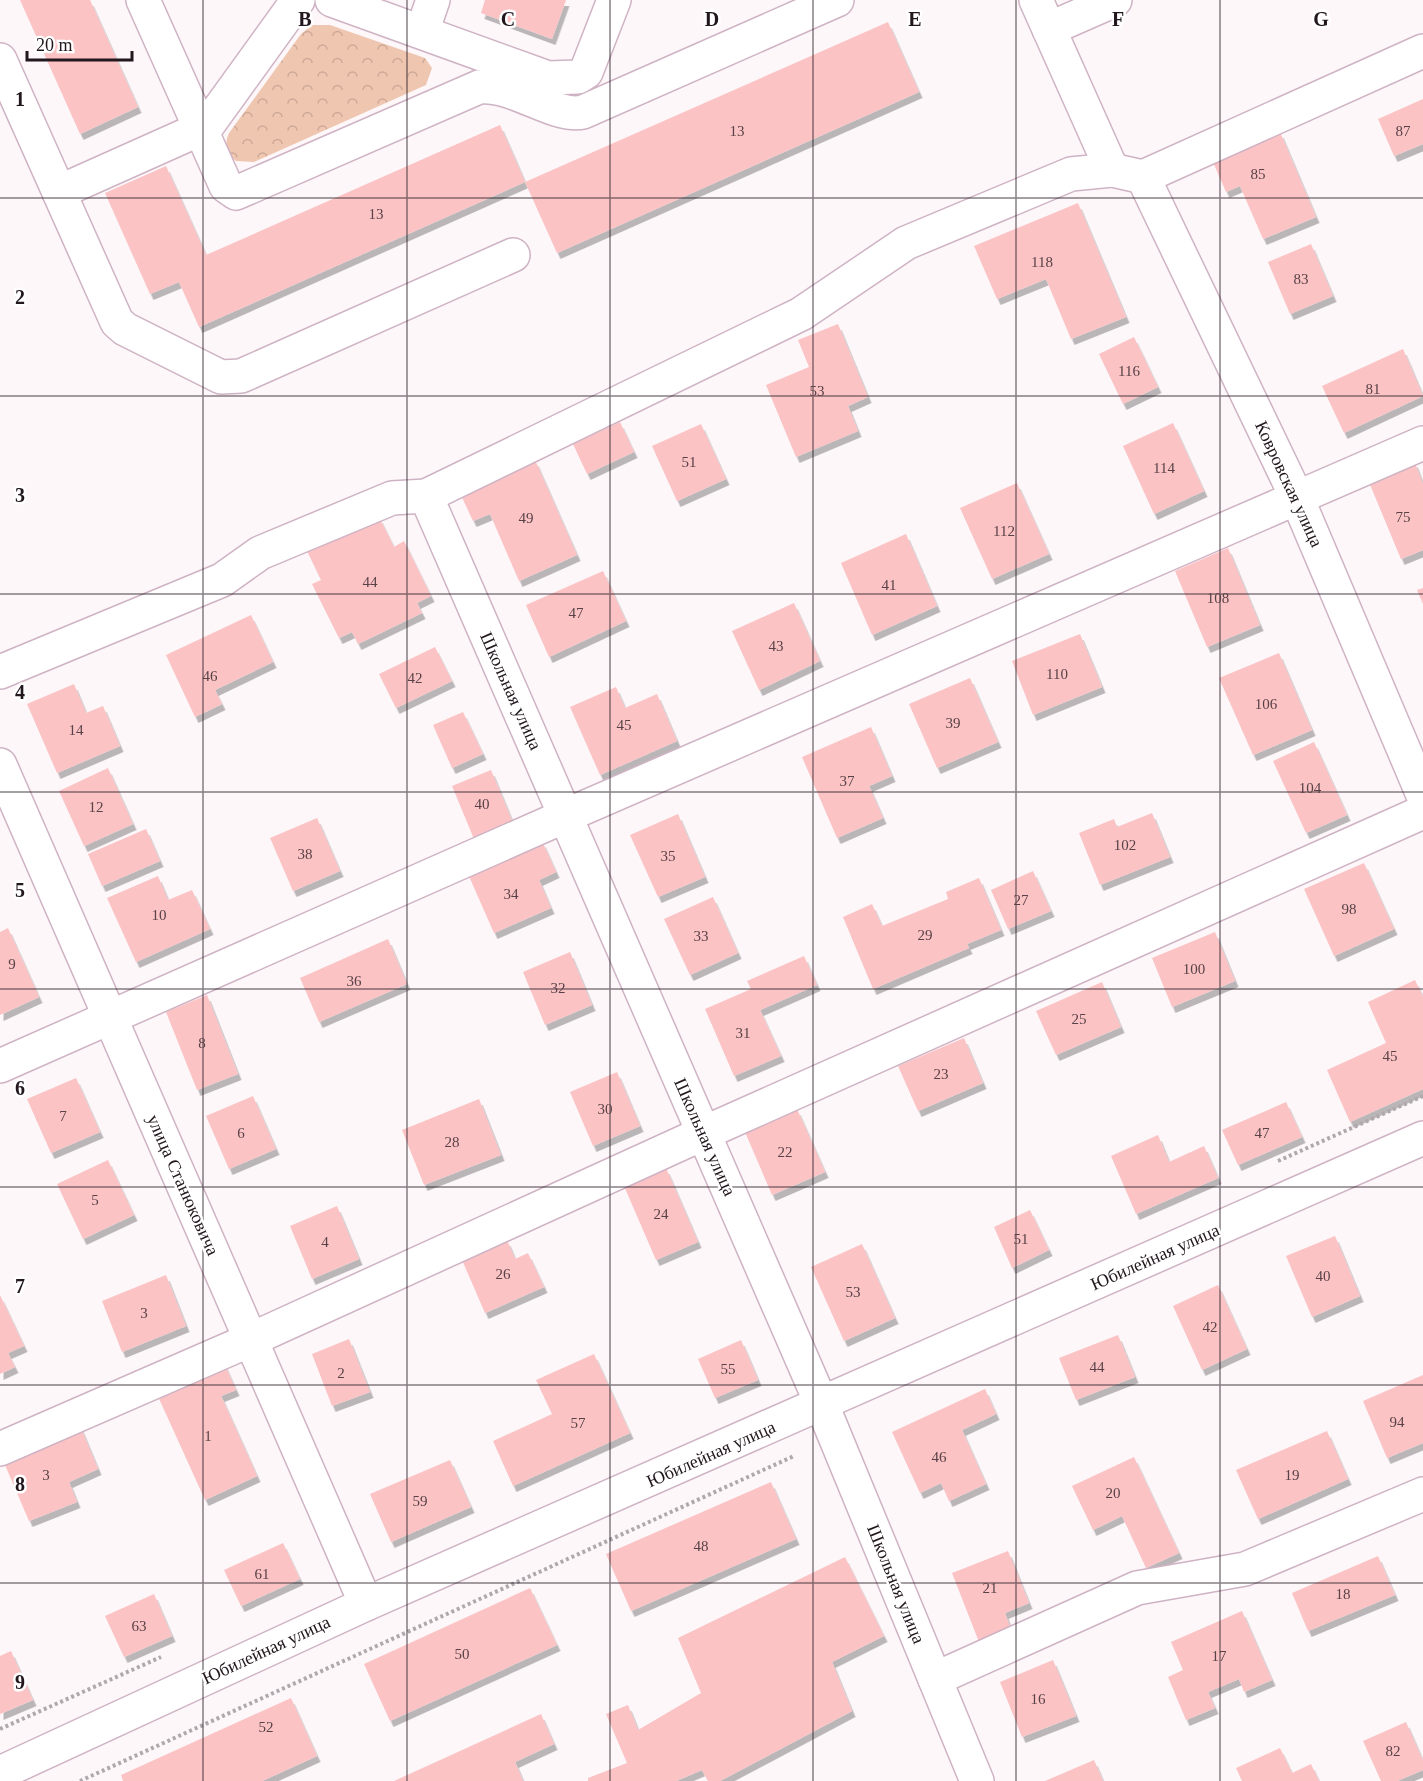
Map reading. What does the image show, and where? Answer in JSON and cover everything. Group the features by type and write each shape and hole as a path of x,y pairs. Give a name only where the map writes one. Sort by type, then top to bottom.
{"street":[{"path":"143,0 226,186 236,193 479,87 497,86 569,112 583,112 837,0"},
{"path":"59,192 201,131 298,0"},
{"path":"332,0 548,78 578,77 590,65 614,0"},
{"path":"422,32 433,0"},
{"path":"1112,170 1043,14 1115,0"},
{"path":"0,672 222,580 260,553 392,498 426,496 801,314 906,243 1071,174 1112,170 1143,177 1423,51"},
{"path":"0,60 117,321 125,328 221,377 241,376 513,255"},
{"name":"Ковровская улица","path":"1143,177 1297,498 1423,795"},
{"path":"0,1066 566,816 1423,443"},
{"name":"Школьная улица","path":"426,496 822,1405 977,1781"},
{"name":"улица Станюковича","path":"0,765 366,1604"},
{"path":"0,1449 250,1340 704,1133 1423,812"},
{"name":"Юбилейная улица","path":"0,1773 366,1604 822,1405 1423,1138"},
{"path":"935,1679 1137,1588 1245,1569 1423,1494"}],"path":[{"path":"80,1781 835,1437"}],"green space":[{"path":"312,25 330,25 425,58 432,68 426,85 254,162 236,161 227,148 229,133 301,34"}],"building":[{"path":"20,0 90,0 138,107 80,134"},
{"path":"485,0 566,0 552,39 481,13"},
{"path":"888,22 919,92 557,253 525,182"},
{"path":"1423,99 1423,144 1394,156 1378,119"},
{"path":"500,125 525,182 199,327 179,282 150,294 105,193 166,166 206,255"},
{"path":"1280,132 1316,217 1263,239 1240,186 1226,192 1213,162"},
{"path":"1078,203 1126,317 1071,339 1046,279 997,299 974,246"},
{"path":"1311,244 1333,296 1290,314 1268,262"},
{"path":"838,324 868,397 848,406 858,431 796,457 766,385 809,367 798,340"},
{"path":"1134,337 1158,387 1123,404 1099,354"},
{"path":"1403,349 1423,396 1344,433 1322,386"},
{"path":"620,422 634,452 587,474 573,444"},
{"path":"1173,423 1204,491 1154,514 1123,446"},
{"path":"701,424 726,479 677,501 652,446"},
{"path":"535,460 577,555 519,581 490,514 473,521 460,493"},
{"path":"1414,461 1423,484 1423,550 1401,559 1368,480"},
{"path":"1017,483 1049,554 992,579 960,508"},
{"path":"379,517 394,547 404,541 431,596 417,603 422,613 358,644 352,632 339,638 312,584 321,580 307,551"},
{"path":"906,534 937,606 872,635 841,563"},
{"path":"1228,548 1260,625 1207,647 1175,571"},
{"path":"603,571 626,621 549,657 526,605"},
{"path":"1423,588 1423,604 1417,590"},
{"path":"794,603 820,661 759,690 732,631"},
{"path":"251,615 273,662 215,690 222,704 195,717 166,655"},
{"path":"1080,634 1102,687 1033,715 1012,661"},
{"path":"435,647 452,681 396,708 379,674"},
{"path":"1279,653 1312,730 1253,755 1219,678"},
{"path":"970,678 998,742 937,768 909,704"},
{"path":"74,684 86,713 103,706 120,746 57,773 27,704"},
{"path":"616,687 625,708 657,694 677,741 600,775 570,707"},
{"path":"463,712 483,754 452,768 433,725"},
{"path":"871,727 892,776 869,786 883,818 837,838 802,757"},
{"path":"1314,742 1347,815 1306,833 1273,761"},
{"path":"108,768 133,824 84,846 59,791"},
{"path":"491,770 513,823 474,839 452,786"},
{"path":"1152,813 1170,857 1100,885 1079,833 1114,819 1117,827"},
{"path":"678,814 705,877 658,897 630,835"},
{"path":"317,818 340,871 293,891 270,838"},
{"path":"146,829 160,861 102,886 88,854"},
{"path":"542,841 556,872 539,880 551,908 494,933 468,874"},
{"path":"1364,863 1394,929 1334,956 1304,889"},
{"path":"1033,871 1051,911 1008,929 991,890"},
{"path":"158,876 168,900 192,890 210,929 136,962 107,898"},
{"path":"979,878 1001,930 967,944 969,948 873,989 843,917 872,904 882,926 948,899 946,892"},
{"path":"713,897 738,953 690,975 664,919"},
{"path":"8,928 39,997 0,1015 0,932"},
{"path":"1215,932 1235,981 1172,1007 1152,958"},
{"path":"388,939 407,984 319,1022 300,978"},
{"path":"570,952 592,1005 545,1025 523,972"},
{"path":"804,956 817,985 760,1010 781,1056 734,1076 705,1009 751,989 747,981"},
{"path":"1415,980 1423,997 1423,1089 1350,1122 1327,1070 1386,1043 1368,1002"},
{"path":"1102,982 1121,1027 1056,1055 1036,1011"},
{"path":"207,995 238,1074 197,1090 166,1012"},
{"path":"964,1038 983,1083 918,1111 898,1066"},
{"path":"617,1072 640,1126 593,1146 570,1092"},
{"path":"76,1078 100,1132 51,1153 27,1099"},
{"path":"253,1096 276,1149 229,1169 206,1116"},
{"path":"479,1099 501,1155 424,1185 402,1130"},
{"path":"1286,1102 1302,1137 1238,1165 1222,1130"},
{"path":"797,1109 825,1172 772,1195 745,1132"},
{"path":"1158,1135 1169,1162 1204,1146 1218,1178 1136,1214 1111,1156"},
{"path":"108,1160 134,1215 83,1239 57,1184"},
{"path":"666,1168 698,1242 656,1260 624,1186"},
{"path":"337,1206 359,1259 312,1279 290,1226"},
{"path":"1030,1210 1049,1250 1012,1268 994,1227"},
{"path":"1335,1236 1360,1296 1312,1317 1286,1256"},
{"path":"507,1240 515,1259 528,1253 544,1287 485,1313 462,1260"},
{"path":"862,1244 895,1318 844,1341 811,1267"},
{"path":"166,1275 186,1326 122,1352 102,1301"},
{"path":"1218,1285 1247,1349 1202,1370 1173,1306"},
{"path":"0,1295 24,1346 8,1353 15,1367 0,1374"},
{"path":"1118,1335 1135,1377 1076,1400 1059,1358"},
{"path":"349,1339 370,1392 332,1406 312,1354"},
{"path":"741,1340 758,1380 715,1398 698,1359"},
{"path":"594,1354 630,1433 513,1486 493,1441 552,1414 536,1380"},
{"path":"223,1361 236,1390 221,1396 257,1476 205,1500 156,1392"},
{"path":"1423,1375 1423,1443 1387,1458 1363,1401"},
{"path":"985,1389 996,1414 962,1430 986,1484 949,1501 941,1483 920,1493 892,1432"},
{"path":"80,1426 98,1469 69,1482 77,1502 29,1521 2,1458"},
{"path":"1327,1431 1348,1479 1258,1519 1236,1470"},
{"path":"1134,1457 1179,1553 1146,1568 1122,1516 1093,1530 1072,1486"},
{"path":"450,1460 471,1507 391,1542 370,1494"},
{"path":"771,1482 796,1539 631,1611 606,1554"},
{"path":"283,1543 300,1579 241,1606 224,1570"},
{"path":"1008,1551 1029,1603 1005,1613 1011,1630 979,1642 952,1573"},
{"path":"1378,1556 1395,1595 1308,1631 1292,1593"},
{"path":"845,1557 884,1636 832,1662 852,1711 720,1781 708,1781 702,1770 676,1781 588,1781 588,1778 627,1763 606,1714 628,1705 638,1730 701,1693 678,1638"},
{"path":"530,1588 557,1645 390,1721 364,1664"},
{"path":"154,1594 172,1636 124,1657 105,1616"},
{"path":"1242,1611 1272,1680 1244,1692 1239,1679 1208,1692 1215,1708 1186,1720 1168,1677 1183,1670 1171,1642"},
{"path":"11,1651 33,1700 0,1714 0,1656"},
{"path":"1053,1660 1076,1716 1022,1737 1000,1682"},
{"path":"291,1698 317,1756 262,1781 123,1781 121,1775"},
{"path":"541,1714 554,1744 515,1762 523,1781 394,1781"},
{"path":"1406,1722 1423,1761 1423,1770 1397,1781 1381,1781 1363,1741"},
{"path":"1280,1748 1292,1773 1311,1764 1319,1781 1242,1781 1236,1768"},
{"path":"1094,1760 1103,1781 1045,1781"}]}
